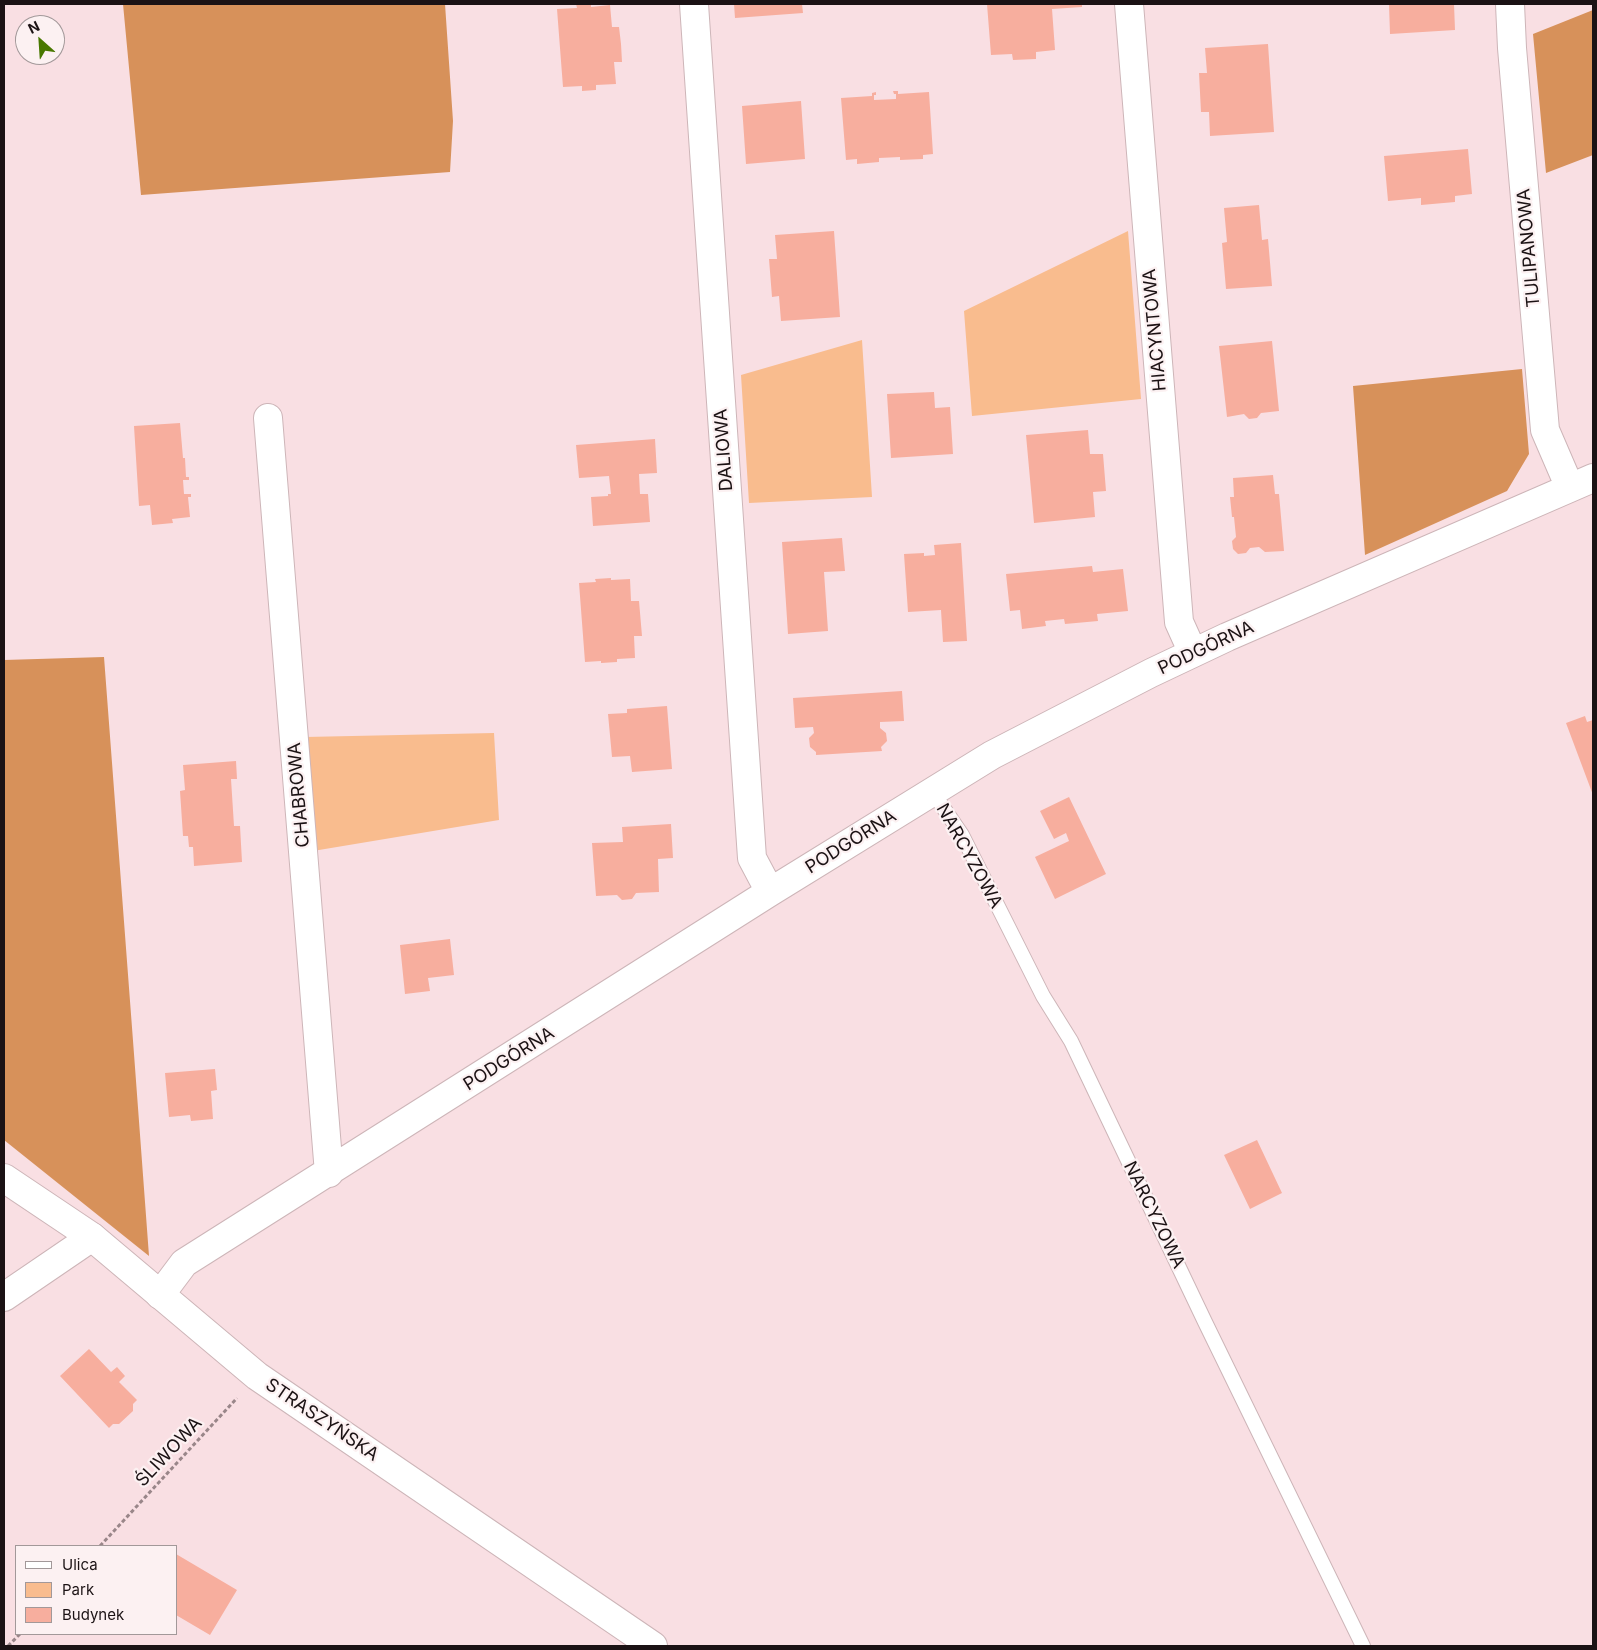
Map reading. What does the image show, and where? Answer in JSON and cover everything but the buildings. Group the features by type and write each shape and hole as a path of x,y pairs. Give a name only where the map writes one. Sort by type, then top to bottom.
{"street":[{"name":"DALIOWA","path":"694,4 752,858 770,892"},
{"name":"HIACYNTOWA","path":"1129,4 1179,622 1193,653"},
{"name":"TULIPANOWA","path":"1510,4 1545,430 1582,483"},
{"name":"CHABROWA","path":"268,418 329,1173"},
{"name":"PODGÓRNA","path":"160,1295 184,1263 329,1173 770,892 992,755 1193,653 1582,483"},
{"name":"STRASZYŃSKA","path":"4,1178 92,1237 257,1376 653,1646"},
{"path":"4,1298 92,1237"}],"lane":[{"name":"NARCYZOWA","path":"932,792 962,835 1043,996 1071,1041 1363,1646"}],"path":[{"name":"ŚLIWOWA","path":"101,1545 257,1376"},
{"path":"8,1646 19,1635"}],"green space":[{"path":"1128,231 1141,399 972,416 964,311"},
{"path":"862,340 872,497 749,503 741,375"},
{"path":"494,733 499,820 313,851 305,737"}],"shaded area":[{"path":"123,4 445,4 453,121 450,172 141,195"},
{"path":"1593,10 1593,155 1546,173 1533,34"},
{"path":"1522,369 1529,454 1507,491 1365,555 1353,386"},
{"path":"104,657 149,1256 4,1140 4,660"}]}
